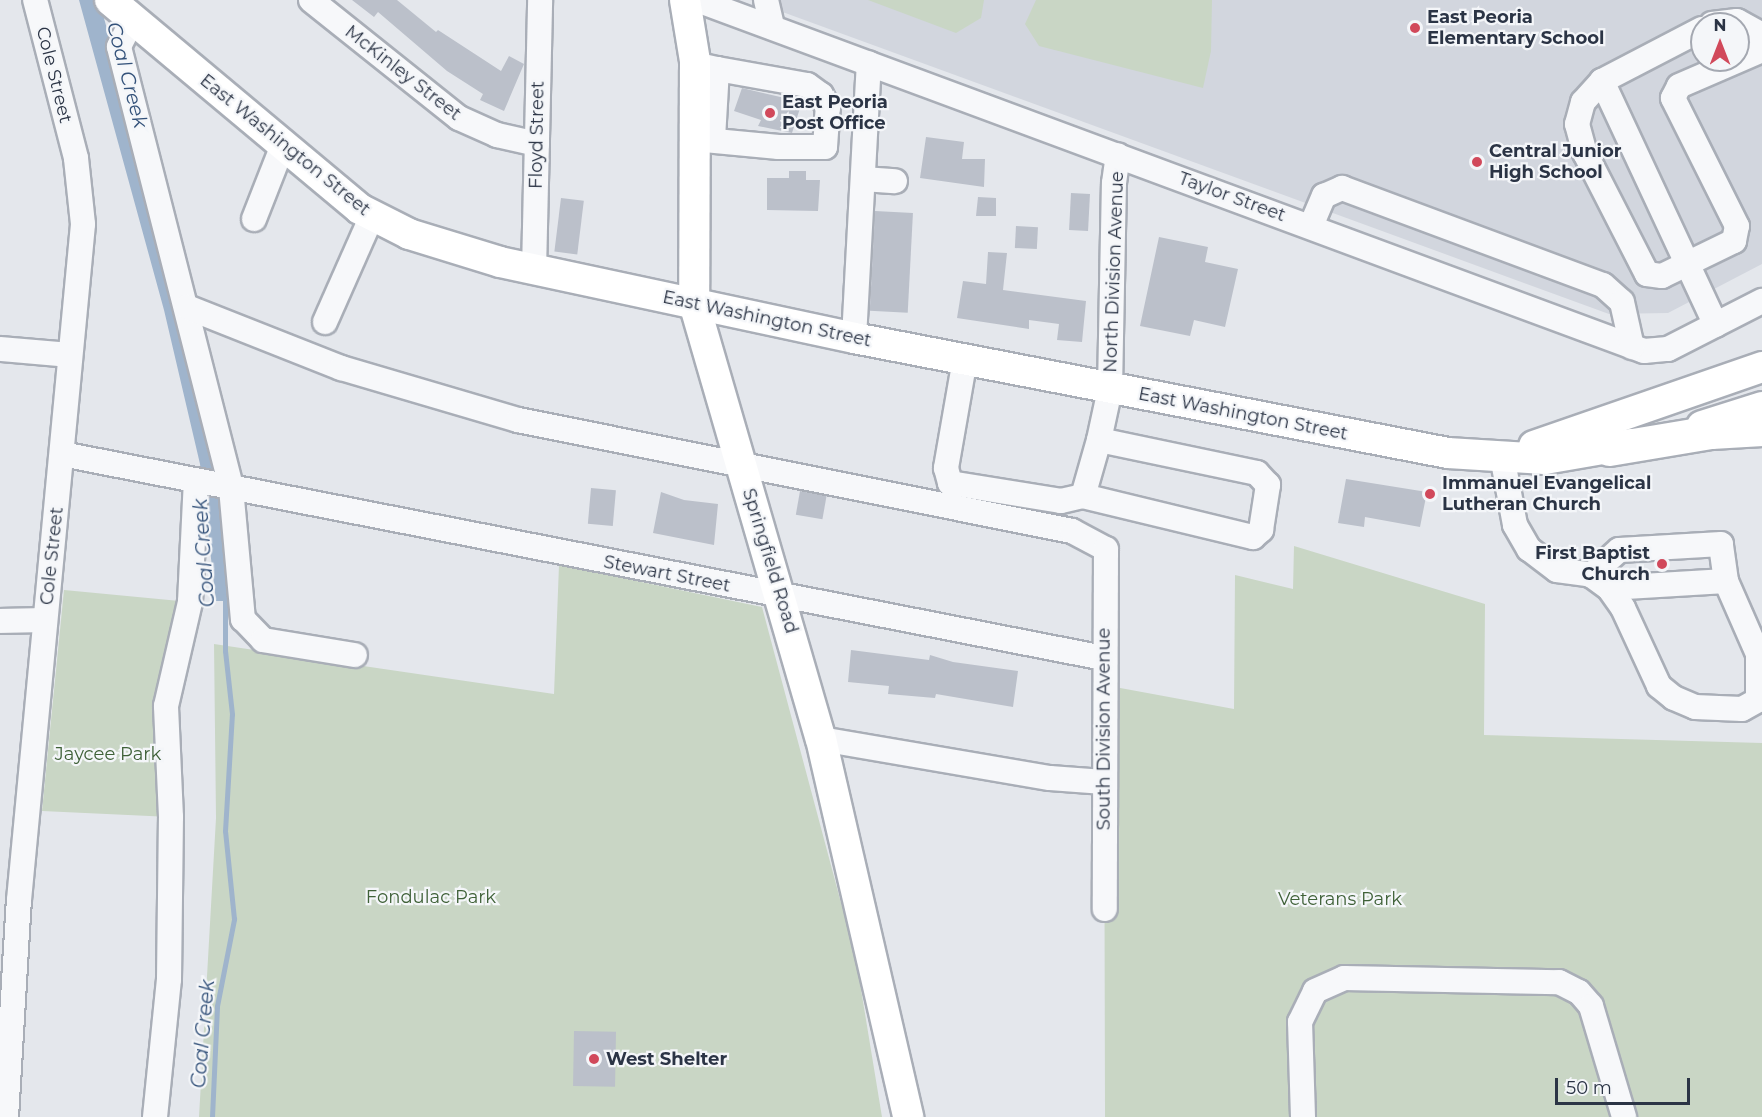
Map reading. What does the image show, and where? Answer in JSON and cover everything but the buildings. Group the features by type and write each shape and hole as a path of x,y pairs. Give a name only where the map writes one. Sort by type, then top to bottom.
{"highway":[{"path":"1609,449 1711,432 1762,429"}],"main road":[{"name":"East Washington Street","path":"110,0 283,145 372,216 409,234 534,271 1110,389 1448,453 1545,459 1609,449 1762,407"},
{"name":"Springfield Road","path":"685,0 706,67 694,303 782,597 821,739 908,1117"},
{"name":"East Washington Street","path":"1502,456 1605,425 1762,367"}],"street":[{"name":"Cole Street","path":"6,1117 15,955 62,454 83,200 35,0"},
{"name":"McKinley Street","path":"311,0 459,118 497,135 537,144"},
{"name":"Floyd Street","path":"534,271 540,0"},
{"name":"Taylor Street","path":"697,0 1632,347 1658,352 1762,301"},
{"path":"766,0 772,27"},
{"path":"133,19 119,47 187,307 231,488 243,619 252,632 263,640 355,655"},
{"path":"1690,35 1602,81 1583,102 1577,124 1585,153 1647,274 1662,276 1734,241 1737,226 1673,98 1679,86 1762,50"},
{"path":"854,338 869,63"},
{"path":"704,139 779,147 825,147 828,108 821,95 807,85 706,67"},
{"path":"1602,81 1716,325"},
{"path":"254,219 283,145"},
{"name":"North Division Avenue","path":"1083,496 1099,440 1110,389 1114,183 1118,155"},
{"path":"864,179 895,181"},
{"path":"1311,226 1324,196 1341,188 1603,285 1622,302 1632,347"},
{"path":"325,322 372,216"},
{"path":"187,307 341,368 518,420 741,465"},
{"path":"0,349 70,355"},
{"path":"964,359 946,468 950,483 1061,501 1083,496 1253,537 1261,530 1268,485 1257,473 1099,440"},
{"path":"62,454 196,481 190,602 166,706 171,817 169,979 155,1117"},
{"path":"1502,456 1515,525 1529,549 1557,570 1600,582 1726,581"},
{"name":"South Division Avenue","path":"741,465 1072,531 1106,549 1105,909"},
{"name":"Stewart Street","path":"196,481 1104,658"},
{"path":"1721,544 1726,581 1758,654 1758,700 1743,709 1695,707 1674,698 1659,686 1623,608 1600,582 1619,550 1721,544"},
{"path":"0,621 45,620"},
{"path":"821,739 1050,778 1104,782"},
{"path":"1303,1117 1300,1022 1315,991 1344,978 1559,982 1579,992 1591,1006 1624,1117"}],"shaded area":[{"name":"Central Junior High School","path":"750,0 1762,0 1762,264 1668,313 1609,314"}],"green space":[{"path":"868,0 984,0 981,18 956,33"},
{"path":"1036,0 1212,0 1211,51 1203,88 1039,46 1025,24"},
{"name":"Veterans Park","path":"1294,546 1485,604 1484,735 1762,743 1762,1117 1105,1117 1104,685 1234,709 1235,575 1293,589"},
{"name":"Fondulac Park","path":"559,565 762,607 856,959 882,1117 199,1117 216,818 214,644 554,694"},
{"name":"Jaycee Park","path":"64,590 190,602 166,706 171,817 42,811"}],"water":[{"path":"79,0 99,0 164,236 218,466 233,601 216,601 200,464 164,310"}],"waterway":[{"name":"Coal Creek","path":"212,1117 217,1006 234,919 225,831 232,714 225,651 225,596"}],"place":[{"name":"East Peoria Elementary School","path":"1415,28"},
{"name":"East Peoria Post Office","path":"770,113"},
{"name":"Central Junior High School","path":"1477,162"},
{"name":"Immanuel Evangelical Lutheran Church","path":"1430,494"},
{"name":"First Baptist Church","path":"1662,564"},
{"name":"West Shelter","path":"594,1059"}]}
